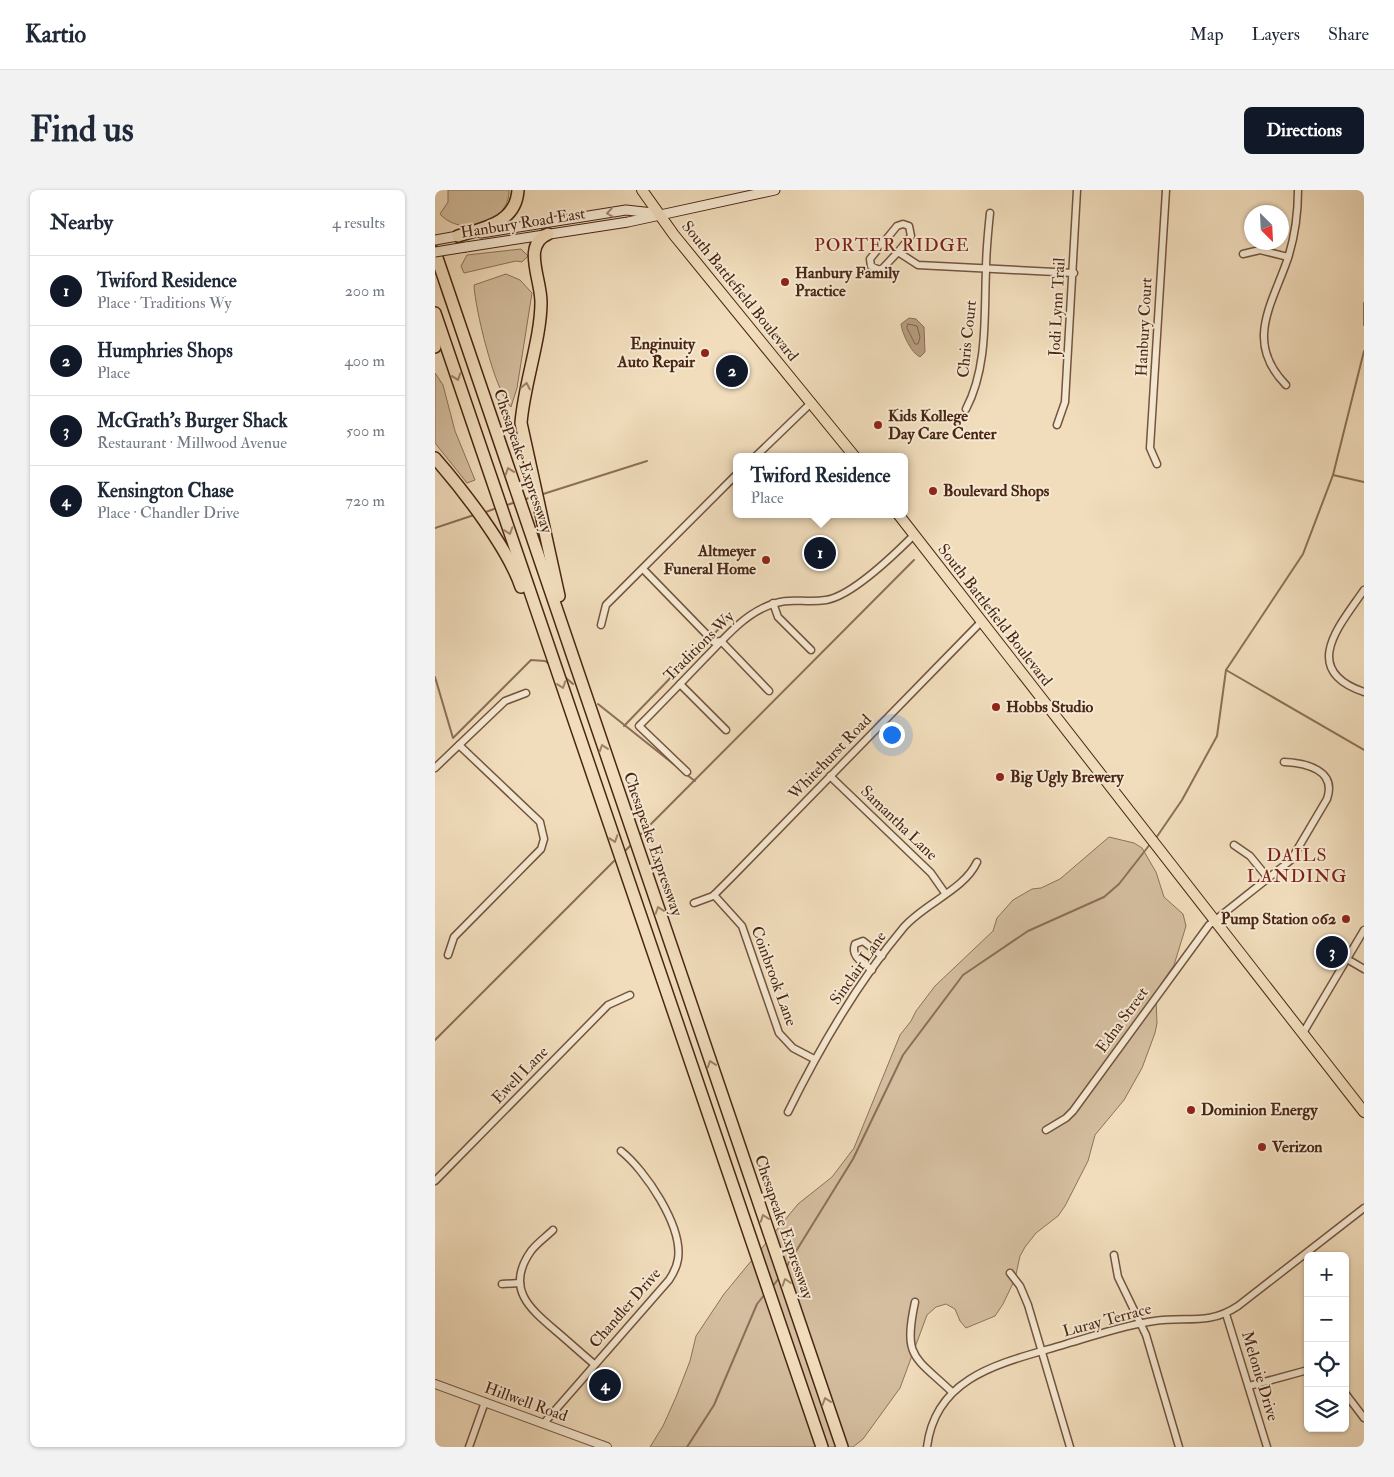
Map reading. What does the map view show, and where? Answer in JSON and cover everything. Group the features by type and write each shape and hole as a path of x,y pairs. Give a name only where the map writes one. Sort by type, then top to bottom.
{"highway":[{"path":"458,236 491,226 503,219 516,203 518,190"},
{"path":"548,234 537,241 533,251 541,302 521,423 559,596 571,635 581,682"},
{"name":"Chesapeake Expressway","path":"435,247 436,256 842,1447"},
{"path":"435,314 435,347"},
{"path":"435,314 822,1447"},
{"path":"435,458 471,503 504,554 518,580 530,614 553,658"}],"main road":[{"name":"South Battlefield Boulevard","path":"642,190 711,280 852,453"},
{"path":"659,214 775,190"},
{"name":"Hanbury Road East","path":"435,240 626,210 659,214"},
{"name":"Hanbury Road East","path":"436,256 466,247 628,222 659,214"},
{"name":"South Battlefield Boulevard","path":"901,518 1364,1112"}],"street":[{"name":"Jodi Lynn Trail","path":"1057,424 1065,402 1074,273 1077,190"},
{"name":"Hanbury Court","path":"1157,464 1150,448 1165,190"},
{"path":"1285,386 1269,364 1263,338 1268,311 1288,257 1295,231 1298,190"},
{"name":"Chris Court","path":"966,409 975,392 979,374 985,324 990,213"},
{"path":"903,224 909,226 911,236 898,252 883,268 879,270 871,266 870,259 873,255 897,226 903,224"},
{"path":"1243,254 1260,250 1288,257"},
{"path":"898,252 918,265 1074,273"},
{"path":"759,453 812,402"},
{"path":"601,625 606,605 733,478"},
{"name":"Traditions Wy","path":"687,772 639,726 679,684 738,624 773,603 795,599 824,601 838,598 889,559 914,535"},
{"path":"643,569 714,642 721,641 769,691"},
{"path":"1364,590 1333,635 1329,652 1330,660 1337,676 1345,683 1364,692"},
{"path":"773,603 779,617 811,650"},
{"name":"Whitehurst Road","path":"694,904 714,895 981,622"},
{"path":"679,684 726,730"},
{"path":"435,768 505,701 526,693"},
{"path":"448,955 454,938 541,849 544,840 539,822 459,745"},
{"name":"Edna Street","path":"1046,1130 1066,1118 1073,1110 1215,920 1291,860 1329,794 1328,782 1321,772 1307,765 1284,762"},
{"name":"Samantha Lane","path":"830,776 931,873 945,893"},
{"path":"1234,846 1250,856 1268,878"},
{"name":"Sinclair Lane","path":"788,1112 815,1059 852,998 882,956 913,917 969,875 977,862"},
{"name":"Coinbrook Lane","path":"714,895 742,926 779,1033 788,1044 815,1059"},
{"path":"1303,1032 1364,930"},
{"path":"872,970 855,956 853,948 855,944 863,942 882,956"},
{"path":"1347,959 1364,969"},
{"name":"Ewell Lane","path":"435,1181 608,1005 629,995"},
{"name":"Chandler Drive","path":"544,1423 669,1280 679,1258 676,1235 660,1201 642,1171 621,1151"},
{"name":"Luray Terrace","path":"927,1447 933,1420 952,1392 986,1369 1041,1351 1141,1323 1162,1320 1205,1320 1226,1314 1364,1208"},
{"path":"553,1230 532,1250 523,1266 520,1283 522,1297 533,1312 594,1364"},
{"path":"1114,1255 1118,1278 1141,1323 1179,1447"},
{"path":"1010,1273 1023,1291 1069,1447"},
{"path":"502,1284 520,1283"},
{"path":"915,1302 909,1332 910,1346 917,1358 952,1392"},
{"name":"Melonie Drive","path":"1226,1314 1267,1447"},
{"path":"1249,1386 1304,1371"},
{"name":"Hillwell Road","path":"435,1384 607,1447"},
{"path":"1349,1398 1364,1418"},
{"path":"469,1447 485,1402"}],"shaded area":[{"path":"448,190 509,190 507,201 502,211 483,223 471,226 449,221 440,214 448,202"},
{"path":"521,249 528,256 522,262 516,261 464,273 461,266 467,255"},
{"path":"506,274 520,280 532,293 517,388 511,407 499,385 487,349 474,285"},
{"path":"435,373 443,385 455,431 475,480 467,483 435,443"},
{"path":"1109,837 1134,843 1142,848 1156,872 1164,897 1183,914 1186,926 1174,965 1161,984 1156,998 1157,1023 1155,1033 1142,1068 1124,1100 1095,1135 1088,1161 1065,1206 1058,1216 1036,1233 1025,1247 1020,1256 1015,1279 995,1316 966,1328 960,1321 955,1309 946,1304 936,1307 927,1315 900,1388 863,1439 853,1447 650,1447 663,1426 676,1397 690,1361 696,1336 724,1294 798,1204 832,1177 854,1148 900,1035 916,1011 935,986 993,931 997,918 1013,900 1032,889 1041,888 1060,879"}],"water":[{"path":"909,318 916,319 924,327 925,352 920,357 910,347 902,328 901,324"}],"waterway":[{"path":"1364,303 1364,325"},
{"path":"1156,838 1182,800 1217,736 1226,670 1303,554 1333,475 1364,351"},
{"path":"540,495 647,461"},
{"path":"1333,475 1364,482"},
{"path":"526,499 532,497"},
{"path":"507,505 513,503"},
{"path":"483,513 494,509"},
{"path":"435,528 474,515"},
{"path":"640,835 914,560"},
{"path":"714,634 728,619"},
{"path":"624,726 706,641"},
{"path":"435,677 453,738 531,660 548,663"},
{"path":"1226,670 1364,750"},
{"path":"566,678 573,684"},
{"path":"598,704 681,770"},
{"path":"687,775 695,781"},
{"path":"785,1269 853,1159 903,1055 963,975 1028,931 1104,897 1119,884 1151,843"},
{"path":"625,851 630,846"},
{"path":"435,1040 614,861"},
{"path":"772,1287 780,1277"},
{"path":"687,1447 714,1405 757,1304 765,1294"}],"place":[{"name":"Hanbury Family Practice","path":"785,282"},
{"name":"Enginuity Auto Repair","path":"705,353"},
{"name":"Humphries Shops","path":"732,371"},
{"name":"Kids Kollege Day Care Center","path":"878,425"},
{"name":"Boulevard Shops","path":"933,491"},
{"name":"Twiford Residence","path":"820,553"},
{"name":"Altmeyer Funeral Home","path":"766,560"},
{"name":"Hobbs Studio","path":"996,707"},
{"name":"Big Ugly Brewery","path":"1000,777"},
{"name":"Pump Station 062","path":"1346,919"},
{"name":"McGrath's Burger Shack","path":"1332,952"},
{"name":"Dominion Energy","path":"1191,1110"},
{"name":"Verizon","path":"1262,1147"},
{"name":"Kensington Chase","path":"605,1385"}],"district":[{"name":"PORTER RIDGE","path":"892,245"},
{"name":"DAILS LANDING","path":"1297,865"}]}
